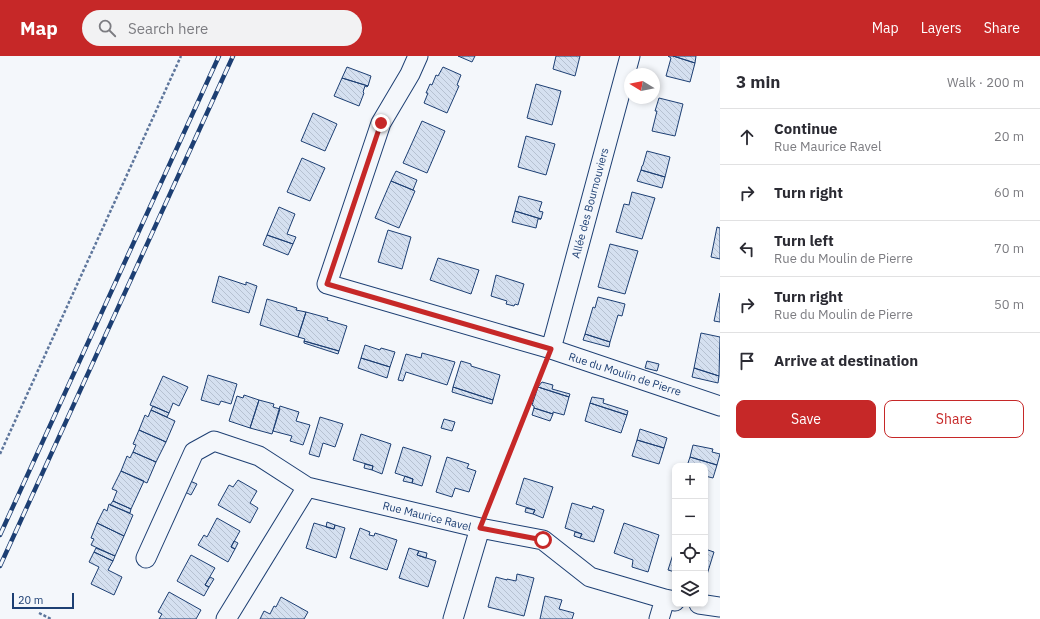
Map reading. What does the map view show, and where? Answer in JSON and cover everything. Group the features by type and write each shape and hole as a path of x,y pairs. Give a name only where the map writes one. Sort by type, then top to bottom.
{"street":[{"name":"Rue du Moulin de Pierre","path":"418,56 410,74 381,123 327,284 551,349 720,406"},
{"name":"Allée des Bournouviers","path":"551,349 630,56"},
{"name":"Rue Maurice Ravel","path":"146,558 194,452 214,441 259,456 307,487 480,528 543,540 590,577 670,600"},
{"path":"226,619 307,487"},
{"path":"453,619 480,528"},
{"path":"659,619 670,600"},
{"path":"708,605 720,607"}],"path":[{"path":"0,454 181,56"},
{"path":"480,528 551,349"},
{"path":"39,613 51,619"}],"building":[{"path":"458,56 475,56 472,62"},
{"path":"556,56 580,56 575,76 553,69"},
{"path":"668,56 673,56 695,63 690,82 666,76 671,58"},
{"path":"673,56 696,56 695,63"},
{"path":"347,67 371,76 368,86 342,78"},
{"path":"443,67 461,75 457,85 459,86 447,113 424,103 430,84 432,85 436,75 438,76"},
{"path":"342,78 368,86 365,86 359,106 334,96"},
{"path":"536,84 561,91 552,125 527,118"},
{"path":"660,98 683,104 675,136 652,131 657,111 655,111 657,104 660,104"},
{"path":"313,113 337,124 325,151 301,141"},
{"path":"422,121 445,131 427,173 403,163"},
{"path":"526,136 555,144 546,175 518,167"},
{"path":"647,151 670,157 665,177 641,170"},
{"path":"302,158 325,168 310,201 287,192"},
{"path":"641,170 665,177 662,188 637,181"},
{"path":"396,171 417,180 413,190 391,181"},
{"path":"391,181 415,191 399,228 375,218"},
{"path":"632,192 655,198 642,239 616,232 624,204 629,205"},
{"path":"519,196 542,202 539,211 543,212 541,219 515,211"},
{"path":"279,207 295,214 287,234 296,237 293,244 267,235"},
{"path":"515,211 541,219 538,219 536,228 512,222"},
{"path":"717,227 720,228 720,259 711,257"},
{"path":"388,230 411,237 402,269 378,262"},
{"path":"267,235 293,244 288,255 263,245"},
{"path":"610,244 638,251 625,294 598,287"},
{"path":"438,258 479,270 471,294 430,280"},
{"path":"496,275 524,284 518,305 515,304 514,306 506,304 507,301 491,296"},
{"path":"219,276 246,285 246,282 257,286 249,313 212,302"},
{"path":"720,293 720,322 714,321"},
{"path":"598,297 625,304 622,316 618,315 610,342 585,334 593,307 595,308"},
{"path":"267,299 297,308 296,310 306,312 298,337 260,325"},
{"path":"306,312 328,318 327,320 347,326 339,351 304,341 305,339 298,337"},
{"path":"701,333 720,337 719,376 694,368"},
{"path":"585,334 610,342 609,347 583,340"},
{"path":"304,341 339,351 338,354 304,343"},
{"path":"365,345 380,350 381,348 395,352 390,367 361,358"},
{"path":"422,353 455,362 447,385 406,372 403,381 398,380 406,354 421,358"},
{"path":"361,358 390,367 387,378 358,368"},
{"path":"461,361 471,364 471,366 500,375 493,400 453,387"},
{"path":"647,361 659,364 657,371 645,368"},
{"path":"694,368 719,376 718,383 692,377"},
{"path":"208,375 237,384 231,404 221,401 219,405 201,400"},
{"path":"163,376 188,387 179,406 173,403 169,413 150,405"},
{"path":"542,382 553,385 552,389 570,394 569,397 538,387"},
{"path":"453,387 493,400 492,404 452,392"},
{"path":"538,387 569,397 564,415 553,412 553,414 534,408 532,405"},
{"path":"244,395 259,400 250,428 229,421 237,396 243,398"},
{"path":"592,397 604,399 603,403 628,411 627,415 590,403"},
{"path":"259,400 274,404 273,407 280,409 272,434 250,428"},
{"path":"590,403 627,415 621,433 585,421"},
{"path":"153,406 169,413 167,417 151,410"},
{"path":"280,406 299,412 296,421 310,425 303,445 290,441 292,436 273,431"},
{"path":"534,408 553,414 550,421 532,415"},
{"path":"151,410 175,421 166,442 139,430 145,415 148,417"},
{"path":"320,417 343,424 335,447 323,443 319,457 309,454"},
{"path":"444,419 455,422 452,431 441,428"},
{"path":"640,429 667,438 664,448 637,440"},
{"path":"139,430 166,442 156,462 133,452 136,445 133,444"},
{"path":"361,434 391,444 382,474 372,470 373,466 353,460"},
{"path":"637,440 664,448 659,464 632,456"},
{"path":"693,445 713,449 712,452 720,454 717,465 690,457"},
{"path":"403,447 431,456 422,486 412,483 413,479 395,473"},
{"path":"133,452 156,462 147,483 121,471 127,456 130,458"},
{"path":"447,457 469,464 467,468 476,471 469,492 455,488 452,497 436,492"},
{"path":"690,457 717,465 713,478 708,477 708,463 688,463"},
{"path":"365,464 373,466 372,470 364,468"},
{"path":"121,471 144,481 131,509 113,501 117,491 112,489"},
{"path":"405,476 413,479 412,483 403,481"},
{"path":"524,478 553,487 543,518 533,514 535,510 516,504"},
{"path":"188,480 197,484 191,495 183,491"},
{"path":"238,480 257,491 250,503 258,508 250,523 218,505 229,485 233,487"},
{"path":"113,501 131,509 130,513 110,505"},
{"path":"572,503 592,509 593,506 604,510 594,542 580,538 582,534 565,528"},
{"path":"109,504 133,515 124,536 97,523 104,509 107,511"},
{"path":"526,508 535,510 533,514 525,512"},
{"path":"217,518 240,531 231,547 235,549 228,562 198,545 204,535 207,537"},
{"path":"327,522 335,525 334,529 326,527"},
{"path":"97,523 124,536 115,556 91,545 94,539 91,538"},
{"path":"314,523 334,529 335,525 345,528 336,558 306,548"},
{"path":"624,523 659,535 648,572 632,567 633,560 614,553"},
{"path":"360,528 370,532 369,535 374,536 375,533 397,540 387,570 350,558"},
{"path":"575,532 582,534 580,538 574,536"},
{"path":"234,541 238,543 235,549 231,547"},
{"path":"96,548 115,556 113,561 94,552"},
{"path":"409,548 419,551 417,555 436,561 428,587 399,578"},
{"path":"708,550 714,552 708,571"},
{"path":"419,551 427,553 426,558 417,555"},
{"path":"94,552 113,561 108,570 122,577 114,595 91,584 99,567 89,562"},
{"path":"191,555 215,568 205,585 209,587 204,596 177,581"},
{"path":"672,557 672,571 668,570"},
{"path":"517,574 534,578 524,616 488,607 496,577 516,581"},
{"path":"210,577 214,579 209,587 205,585"},
{"path":"169,592 201,610 196,619 159,619 162,614 158,612"},
{"path":"545,596 562,600 559,609 574,613 572,619 540,619"},
{"path":"281,597 308,612 304,619 260,619 264,611 270,614 274,606 276,607"}],"railway":[{"path":"0,535 219,56"},
{"path":"0,566 233,56"}],"route":[{"path":"381,123 327,284 551,349 480,528 543,540"}]}
